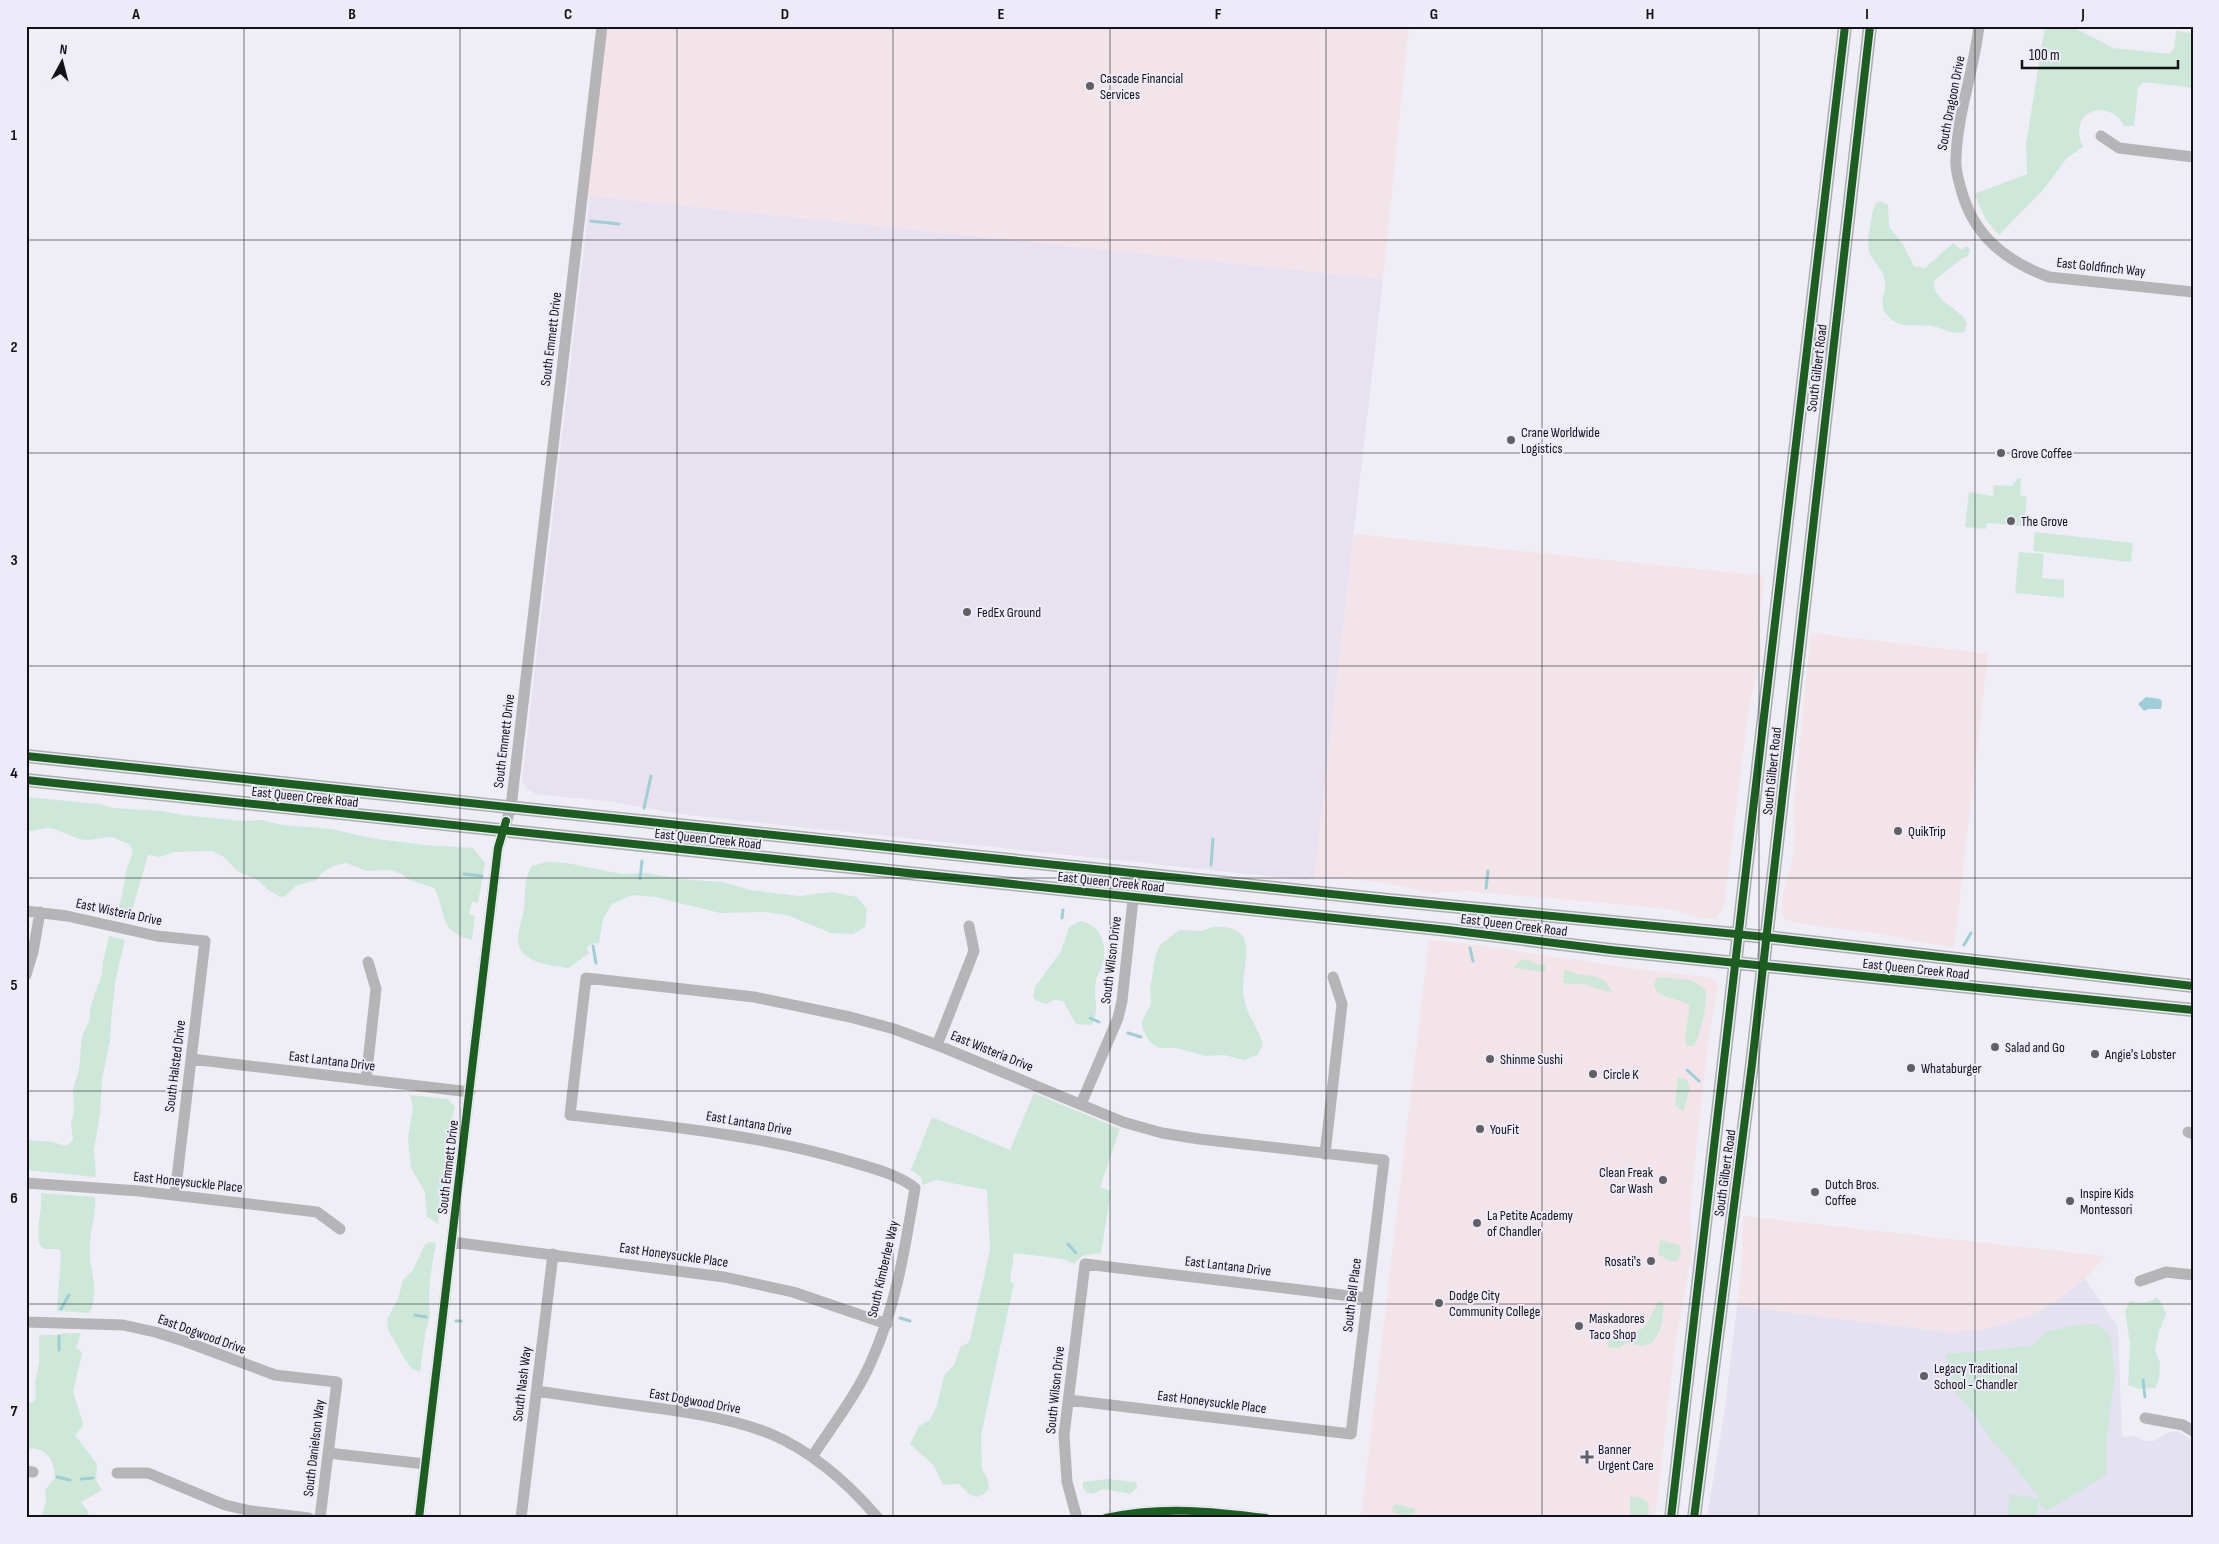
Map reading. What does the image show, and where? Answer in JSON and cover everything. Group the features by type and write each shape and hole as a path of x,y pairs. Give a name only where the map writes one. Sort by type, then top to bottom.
{"main road":[{"name":"South Gilbert Road","path":"1671,1518 1737,934 1774,639 1845,26"},
{"name":"South Gilbert Road","path":"1694,1518 1763,966 1798,643 1870,26"},
{"path":"1808,344 1833,347"},
{"path":"1774,639 1798,643"},
{"name":"East Queen Creek Road","path":"26,756 1451,906 1766,937 2193,986"},
{"name":"East Queen Creek Road","path":"26,780 505,826 1134,897 1448,930 1611,950 2193,1010"},
{"path":"1448,930 1451,906"}],"street":[{"name":"South Emmett Drive","path":"419,1518 497,853 511,807 602,26"},
{"name":"South Dragoon Drive","path":"1969,214 1958,180 1955,160 1960,125 1977,47 1979,26"},
{"path":"2101,136 2119,148 2193,157"},
{"name":"East Goldfinch Way","path":"1969,214 1977,228 2006,255 2027,269 2049,276 2193,292"},
{"name":"South Wilson Drive","path":"1081,1104 1120,1009 1125,983 1136,872"},
{"name":"East Wisteria Drive","path":"26,911 67,916 157,936 205,940"},
{"path":"26,975 34,952 40,912"},
{"path":"937,1045 974,951 969,926"},
{"name":"South Halsted Drive","path":"175,1195 205,940"},
{"path":"366,1080 376,989 368,962"},
{"path":"1325,1154 1342,1004 1333,977"},
{"name":"East Wisteria Drive","path":"570,1116 586,978 754,997 806,1007 894,1029 1124,1122 1162,1133 1384,1160"},
{"name":"East Lantana Drive","path":"191,1059 470,1092"},
{"name":"East Lantana Drive","path":"570,1116 718,1132 764,1139 856,1163 904,1180 915,1188"},
{"name":"South Bell Place","path":"1351,1434 1384,1160"},
{"name":"East Honeysuckle Place","path":"26,1183 175,1195 317,1212 340,1229"},
{"name":"South Kimberlee Way","path":"812,1457 859,1385 887,1324 901,1271 915,1188"},
{"name":"East Honeysuckle Place","path":"452,1242 686,1270 761,1284 793,1292 887,1324"},
{"name":"South Nash Way","path":"521,1518 553,1254"},
{"name":"South Wilson Drive","path":"1077,1518 1067,1482 1064,1435 1085,1264"},
{"name":"East Lantana Drive","path":"1085,1264 1367,1298"},
{"path":"2140,1281 2166,1272 2193,1275"},
{"name":"East Dogwood Drive","path":"26,1322 123,1325 184,1341 275,1375 337,1382"},
{"name":"South Danielson Way","path":"320,1518 337,1382"},
{"name":"East Dogwood Drive","path":"537,1391 733,1421 772,1435 812,1457 854,1490 878,1518"},
{"name":"East Honeysuckle Place","path":"1068,1400 1351,1434"},
{"path":"2145,1418 2183,1425 2193,1431"},
{"path":"328,1453 425,1464"},
{"path":"117,1473 148,1472 225,1505 251,1511 308,1518"},
{"path":"1106,1518 1133,1513 1181,1510 1266,1518"}],"shaded area":[{"path":"602,26 1409,26 1383,279 590,196 583,191"},
{"path":"590,196 1383,279 1314,878 1306,880 687,815 612,802 536,794 525,787 522,780"},
{"path":"1354,534 1765,576 1759,619 1761,656 1749,707 1724,906 1717,918 1704,919 1674,910 1604,903 1466,891 1433,893 1386,883 1338,878 1314,878"},
{"path":"1811,633 1988,654 1954,948 1874,933 1794,923 1782,915 1783,894 1792,862 1795,832 1793,811"},
{"path":"1429,940 1707,977 1714,980 1718,986 1710,1028 1690,1211 1691,1255 1674,1355 1655,1518 1361,1518"},
{"path":"1743,1216 2105,1256 2085,1279 2055,1302 2036,1313 1997,1326 1949,1332 1737,1306 1742,1258"},
{"name":"Legacy Traditional School - Chandler","path":"2085,1279 2118,1327 2122,1437 2134,1436 2145,1441 2154,1441 2167,1433 2177,1431 2193,1441 2193,1518 1707,1518 1725,1408 1737,1306 1949,1332 1975,1330 1997,1326 2036,1313 2055,1302"}],"green space":[{"path":"2045,26 2071,26 2113,48 2169,54 2174,49 2176,31 2193,33 2193,88 2144,82 2138,88 2134,126 2124,126 2113,113 2105,111 2098,110 2085,116 2079,132 2083,147 2067,158 2043,190 1999,235 1986,220 1974,194 2027,174 2026,144"},
{"path":"1880,201 1888,205 1889,227 1903,244 1914,266 1925,268 1953,243 1961,250 1967,246 1970,250 1968,256 1961,259 1934,281 1938,294 1967,323 1964,332 1956,333 1932,326 1899,324 1884,312 1882,302 1885,281 1870,255 1868,246 1873,209 1875,204"},
{"path":"2018,478 2021,478 2020,495 2027,497 2024,526 1987,523 1986,529 1965,527 1969,492 1993,496 1994,485 2012,486"},
{"path":"2035,532 2133,543 2131,562 2033,551"},
{"path":"2019,552 2044,554 2042,578 2064,580 2064,598 2015,593"},
{"path":"26,797 242,821 261,820 283,825 332,829 370,838 425,845 473,848 485,863 478,903 472,902 469,914 475,916 472,940 461,936 448,926 434,888 410,880 402,874 390,870 367,871 346,863 336,865 323,872 316,880 296,886 284,897 278,896 267,889 258,880 237,871 224,857 213,851 174,852 160,857 148,855 130,918 115,915 122,896 126,871 132,855 132,849 129,844 112,837 88,840 79,839 55,829 47,828 26,832"},
{"path":"547,862 567,863 622,874 646,873 680,879 723,882 750,890 799,896 832,892 857,897 867,909 865,927 853,934 831,933 787,915 765,912 720,913 655,897 632,895 612,904 603,919 599,943 591,944 587,948 589,953 569,968 553,966 536,962 529,958 519,946 518,937 529,871 532,866"},
{"path":"1080,921 1094,927 1098,932 1102,938 1104,951 1104,958 1095,986 1096,1012 1092,1025 1076,1024 1063,1001 1054,1000 1046,1004 1037,1001 1033,997 1035,987 1061,951 1069,927"},
{"path":"1212,927 1229,928 1239,932 1245,940 1244,998 1262,1041 1262,1047 1257,1055 1244,1060 1224,1055 1206,1056 1176,1048 1159,1048 1151,1043 1142,1027 1142,1021 1151,1004 1150,990 1155,956 1160,945 1179,930 1202,931"},
{"path":"109,936 125,940 116,978 110,1040 102,1080 100,1114 94,1150 96,1177 26,1170 26,1140 53,1142 66,1146 73,1140 71,1125 74,1109 73,1089 79,1069 82,1036 90,1019 90,1008 102,974"},
{"path":"1526,959 1538,965 1545,964 1545,972 1514,968 1519,961"},
{"path":"1565,969 1604,980 1612,992 1589,987 1589,985 1564,983"},
{"path":"1657,978 1691,980 1705,989 1706,1001 1703,1018 1694,1046 1687,1046 1686,1042 1689,1005 1659,994 1655,985"},
{"path":"1678,1078 1686,1079 1690,1087 1684,1110 1682,1111 1675,1105"},
{"path":"1034,1093 1120,1129 1100,1187 1111,1191 1101,1253 1082,1256 1074,1264 1063,1259 1014,1253 1010,1282 1014,1283 981,1436 982,1469 988,1480 989,1488 984,1494 977,1497 969,1494 959,1484 943,1485 934,1466 910,1444 919,1426 930,1420 937,1405 944,1376 955,1363 961,1346 967,1344 970,1340 990,1250 987,1190 936,1180 923,1185 921,1177 911,1170 932,1117 1010,1150"},
{"path":"410,1095 448,1099 455,1107 448,1135 438,1224 427,1217 425,1192 411,1168 408,1137 413,1108"},
{"path":"41,1193 95,1197 90,1253 94,1296 93,1305 89,1313 57,1311 61,1253 59,1249 45,1249 40,1246 38,1233"},
{"path":"1660,1240 1679,1245 1681,1254 1677,1261 1669,1261 1658,1254"},
{"path":"430,1242 436,1243 431,1270 430,1317 426,1328 420,1372 412,1369 406,1361 388,1330 387,1319 398,1299 403,1280 413,1270 425,1244"},
{"path":"2156,1297 2161,1302 2166,1314 2159,1331 2155,1350 2160,1362 2159,1380 2155,1388 2139,1389 2128,1385 2130,1344 2125,1311 2130,1301 2144,1303"},
{"path":"1658,1302 1663,1303 1663,1320 1652,1343 1643,1346 1626,1343 1619,1348 1608,1347 1608,1337 1630,1335 1643,1328"},
{"path":"2097,1324 2110,1336 2115,1373 2107,1438 2106,1475 2048,1510 2042,1508 2039,1500 2036,1518 2007,1518 2010,1494 2038,1498 2038,1496 2003,1452 1990,1439 1971,1410 1952,1389 1946,1354 2031,1346 2044,1333 2076,1325"},
{"path":"81,1333 76,1348 82,1354 73,1392 83,1423 82,1428 75,1435 97,1464 96,1480 102,1490 81,1502 88,1511 89,1518 41,1518 46,1501 45,1490 55,1478 55,1472 51,1460 44,1452 33,1448 26,1449 26,1405 34,1401 36,1397 35,1382 39,1363 39,1335"},
{"path":"1108,1479 1136,1482 1137,1488 1130,1494 1103,1489 1093,1494 1087,1493 1083,1487 1083,1482"},
{"path":"1630,1496 1642,1498 1648,1503 1649,1518 1632,1518"},
{"path":"1393,1505 1416,1509 1413,1514 1406,1516 1392,1512"}],"water":[{"path":"2146,697 2160,699 2162,702 2161,709 2148,709 2144,711 2138,704"}],"waterway":[{"path":"591,221 619,224"},
{"path":"644,808 651,776"},
{"path":"1211,865 1213,839"},
{"path":"640,879 642,861"},
{"path":"1486,888 1488,871"},
{"path":"464,874 482,876"},
{"path":"1062,918 1063,910"},
{"path":"1964,945 1971,933"},
{"path":"593,946 596,963"},
{"path":"1470,948 1473,961"},
{"path":"1090,1018 1099,1022"},
{"path":"1128,1033 1141,1037"},
{"path":"1687,1070 1699,1081"},
{"path":"1068,1244 1076,1253"},
{"path":"61,1309 69,1295"},
{"path":"415,1315 426,1317"},
{"path":"900,1318 910,1321"},
{"path":"456,1321 461,1321"},
{"path":"59,1336 59,1350"},
{"path":"2143,1380 2145,1397"},
{"path":"57,1477 70,1480"},
{"path":"81,1479 93,1478"}],"cycle path":[{"path":"1671,1518 1845,26"},
{"path":"1694,1518 1752,1064 1870,26"},
{"path":"26,756 1388,900 1766,937 2193,986"},
{"path":"26,780 1448,930 1611,950 2193,1010"},
{"path":"419,1518 498,848 506,821"},
{"path":"1106,1518 1126,1514 1166,1511 1226,1513 1266,1518"}],"place":[{"name":"Cascade Financial Services","path":"1090,86"},
{"name":"Crane Worldwide Logistics","path":"1511,440"},
{"name":"Grove Coffee","path":"2001,453"},
{"name":"The Grove","path":"2011,521"},
{"name":"FedEx Ground","path":"967,612"},
{"name":"QuikTrip","path":"1898,831"},
{"name":"Salad and Go","path":"1995,1047"},
{"name":"Angie's Lobster","path":"2095,1054"},
{"name":"Shinme Sushi","path":"1490,1059"},
{"name":"Whataburger","path":"1911,1068"},
{"name":"Circle K","path":"1593,1074"},
{"name":"YouFit","path":"1480,1129"},
{"name":"Clean Freak Car Wash","path":"1663,1180"},
{"name":"Dutch Bros. Coffee","path":"1815,1192"},
{"name":"Inspire Kids Montessori","path":"2070,1201"},
{"name":"La Petite Academy of Chandler","path":"1477,1223"},
{"name":"Rosati's","path":"1651,1261"},
{"name":"Dodge City Community College","path":"1439,1303"},
{"name":"Maskadores Taco Shop","path":"1579,1326"},
{"name":"Legacy Traditional School - Chandler","path":"1924,1376"},
{"name":"Banner Urgent Care","path":"1587,1457"}]}
